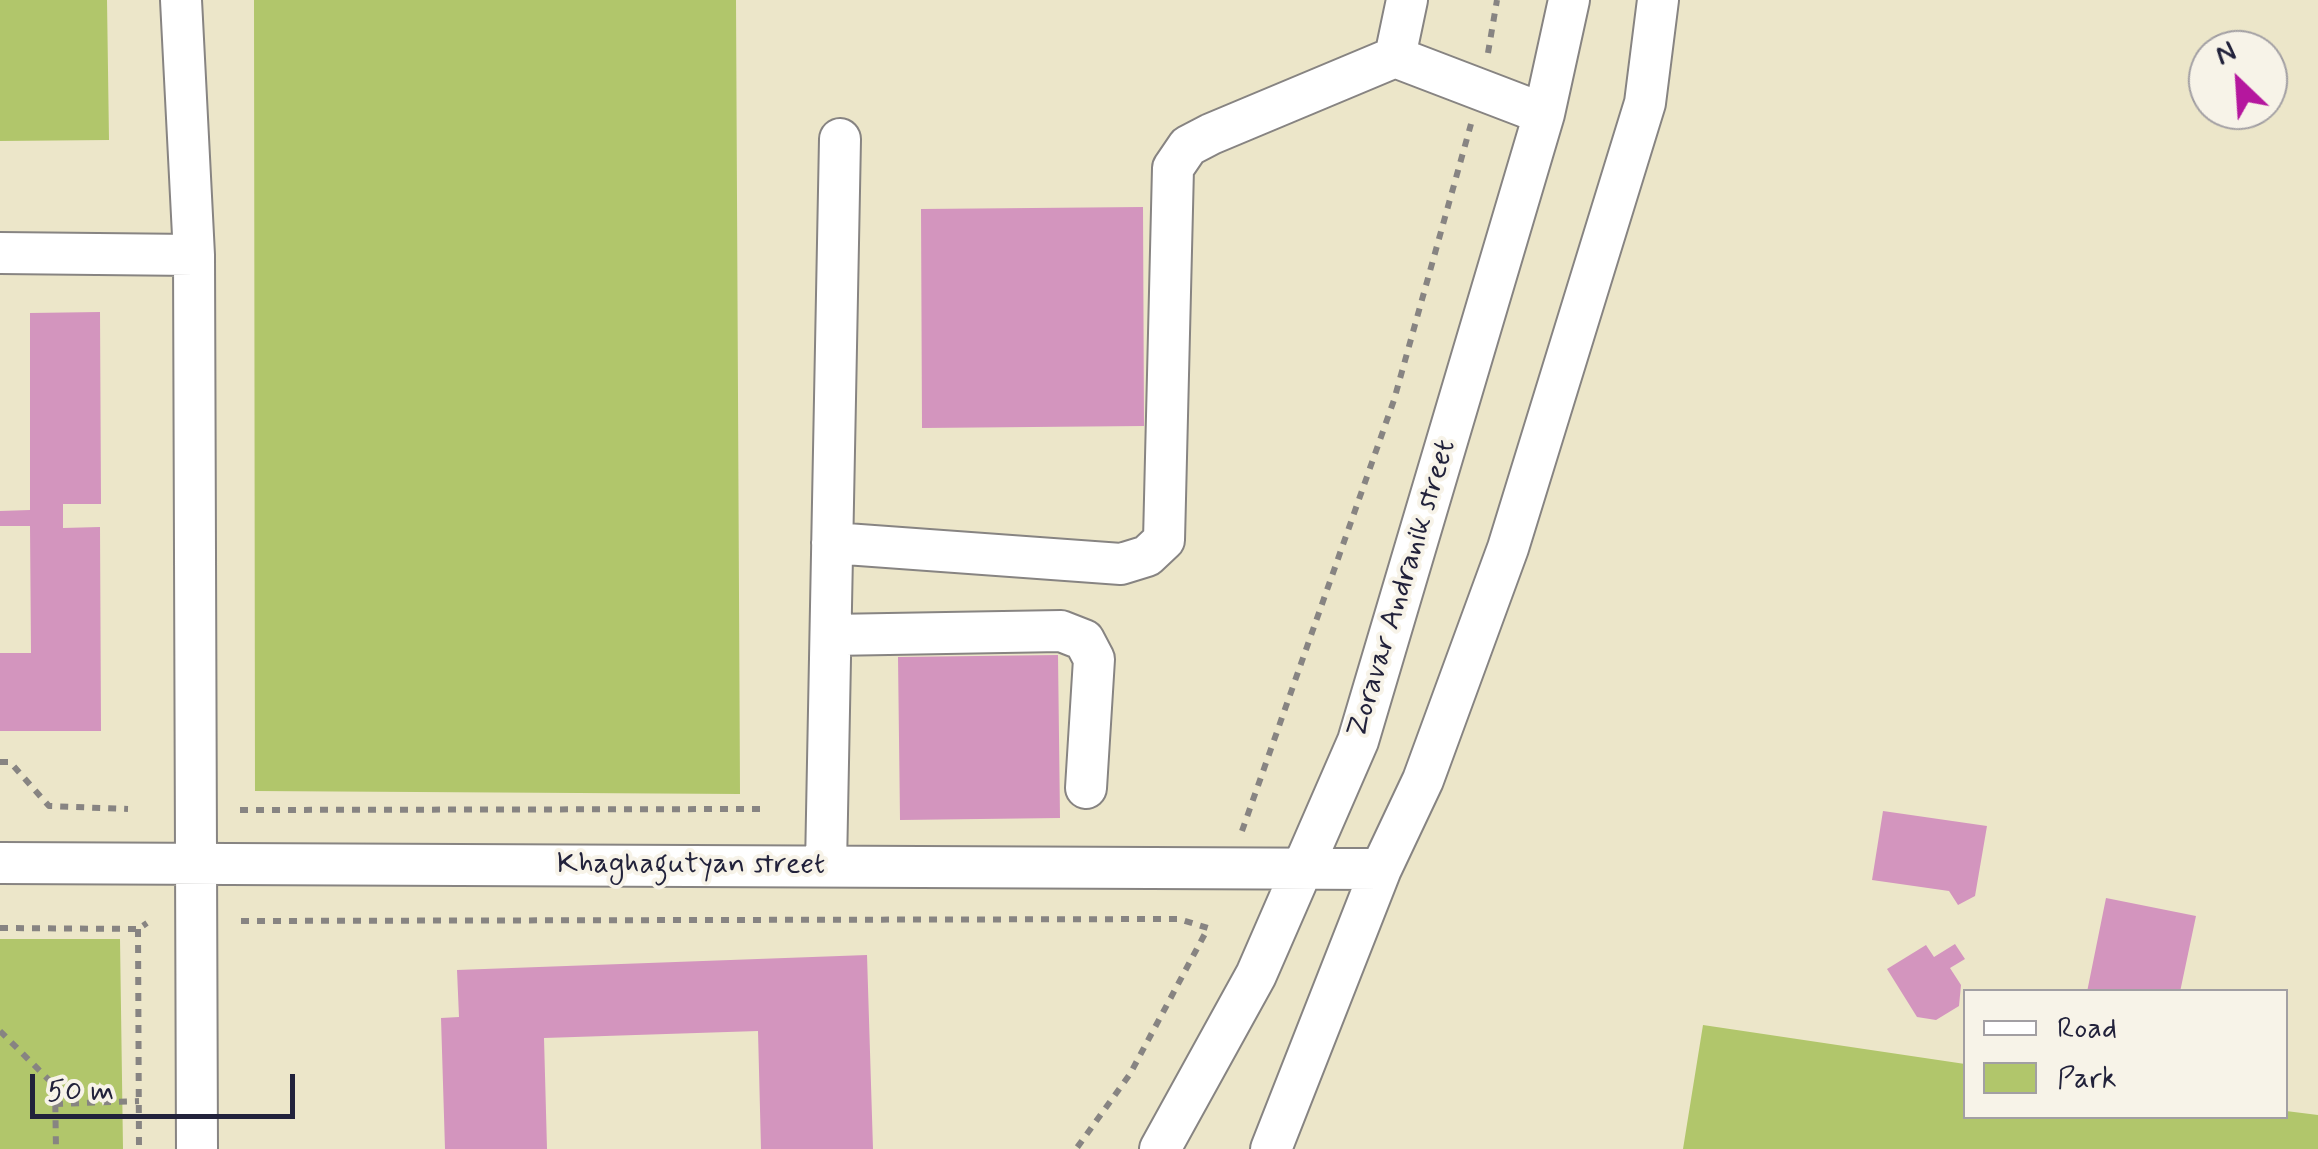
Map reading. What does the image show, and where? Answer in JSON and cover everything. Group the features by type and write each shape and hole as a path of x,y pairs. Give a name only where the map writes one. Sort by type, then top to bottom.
{"street":[{"path":"182,0 194,256 197,1149"},
{"path":"1394,57 1407,0"},
{"name":"Zoravar Andranik street","path":"1160,1149 1256,975 1358,741 1544,114 1570,0"},
{"path":"1271,1149 1382,869 1423,780 1476,637 1583,318 1646,103 1658,0"},
{"path":"832,543 1120,564 1147,556 1164,540 1173,168 1188,146 1394,57 1544,114"},
{"path":"826,866 840,139"},
{"path":"0,253 194,256"},
{"path":"830,635 1061,631 1084,640 1094,659 1086,788"},
{"name":"Khaghagutyan street","path":"0,863 1382,869"}],"path":[{"path":"1242,831 1394,400 1482,90 1497,0"},
{"path":"0,762 10,762 49,806 128,810"},
{"path":"240,810 760,810"},
{"path":"241,921 1179,919 1208,928 1130,1074 1076,1149"},
{"path":"0,928 138,929 147,923"},
{"path":"138,929 139,1149"},
{"path":"0,1031 55,1086 56,1149"},
{"path":"55,1104 139,1101"}],"green space":[{"path":"0,0 107,0 109,140 0,141"},
{"path":"254,0 736,0 740,794 255,791"},
{"path":"0,939 120,939 123,1149 0,1149"},
{"path":"1703,1025 1963,1064 1963,1119 2288,1119 2288,1111 2318,1115 2318,1149 1683,1149"}],"building":[{"path":"1143,207 1144,426 922,428 921,209"},
{"path":"100,312 101,504 63,504 63,528 100,527 101,731 0,731 0,653 31,653 30,526 0,526 0,511 30,510 30,313"},
{"path":"1058,655 1060,818 900,820 898,657"},
{"path":"1883,811 1987,826 1975,896 1958,905 1949,891 1872,880"},
{"path":"2106,898 2196,916 2181,989 2088,989"},
{"path":"1955,944 1965,959 1950,968 1961,985 1959,1006 1936,1020 1917,1017 1887,969 1926,945 1934,957"},
{"path":"867,955 873,1149 761,1149 758,1031 544,1038 547,1149 445,1149 441,1018 459,1017 457,970"}]}
